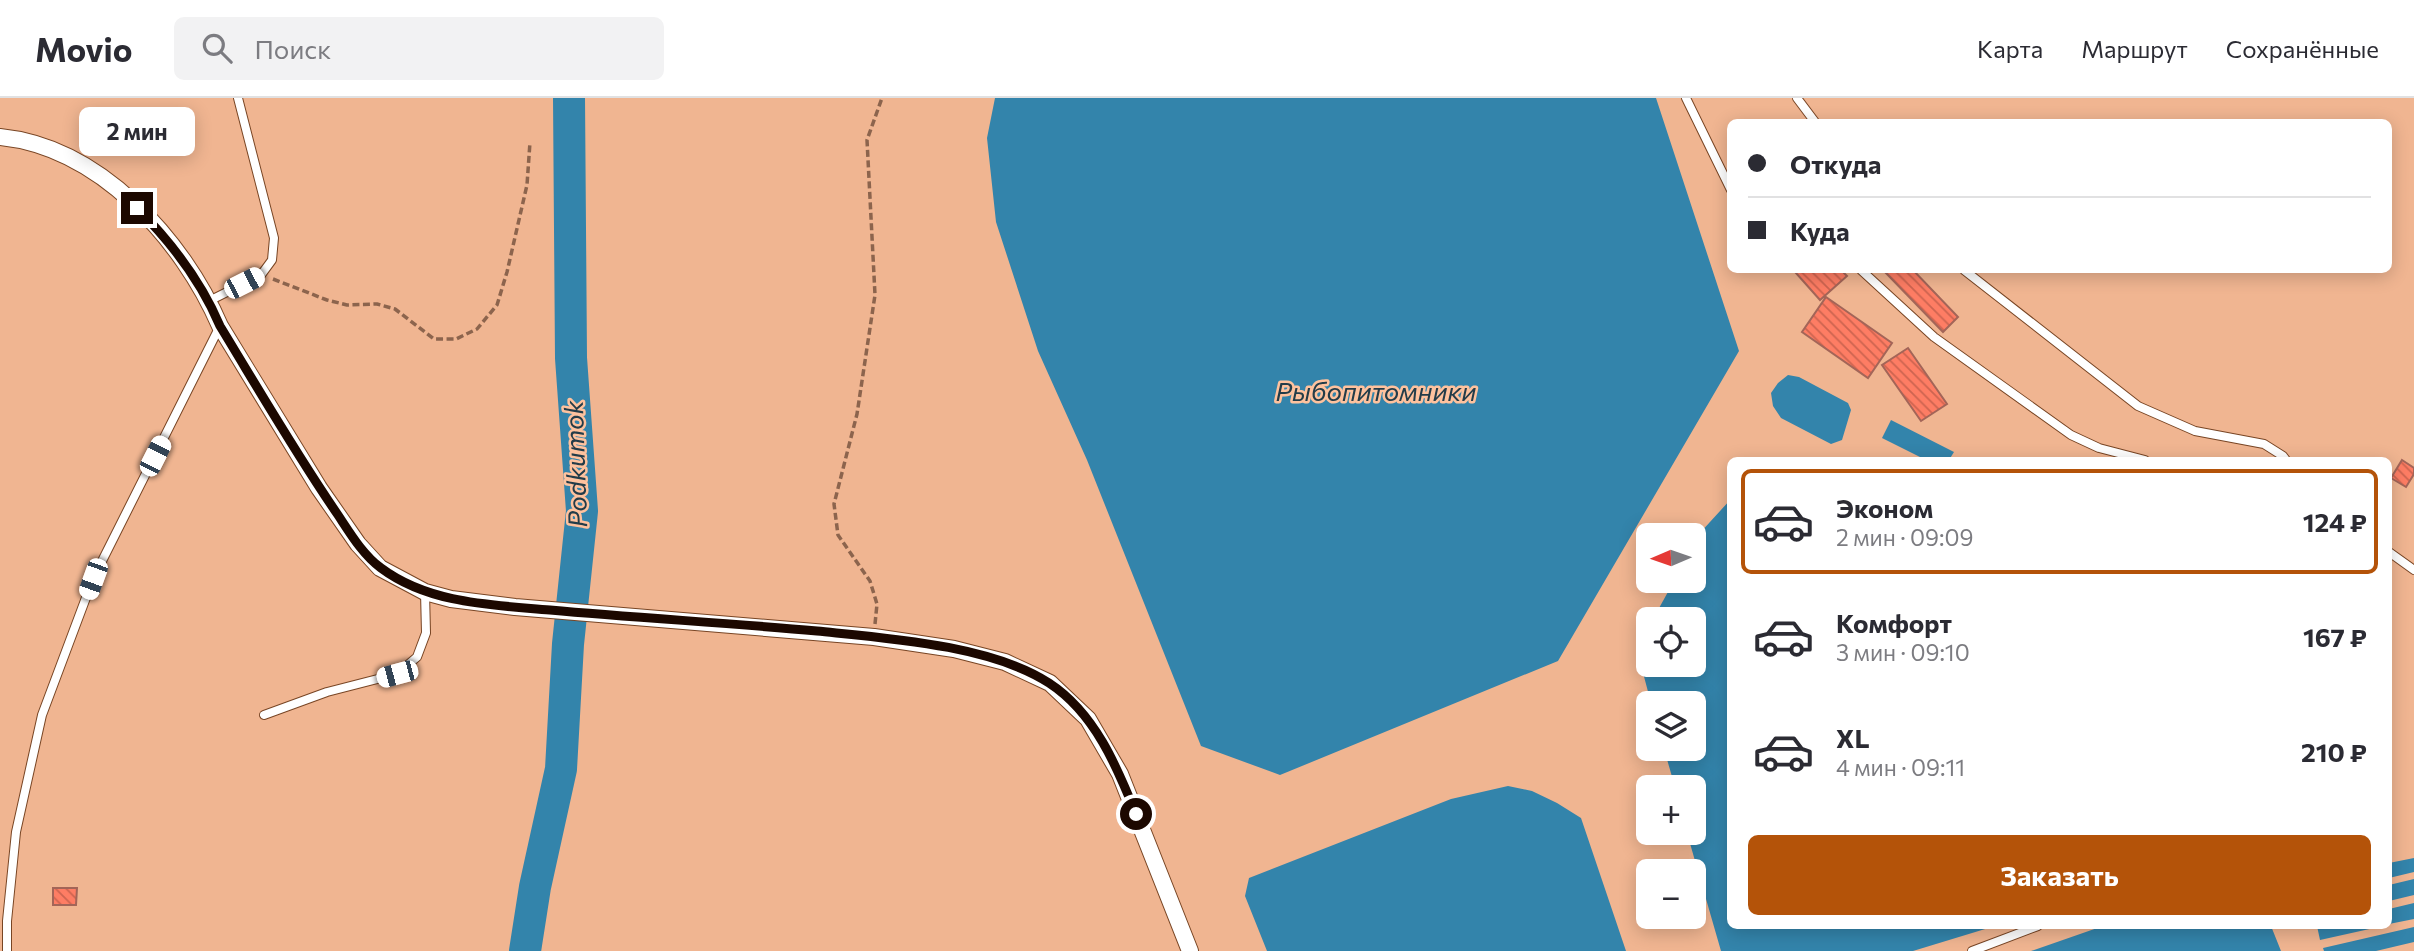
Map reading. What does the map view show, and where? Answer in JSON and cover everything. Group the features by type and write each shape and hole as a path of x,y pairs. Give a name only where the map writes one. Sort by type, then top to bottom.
{"street":[{"path":"0,137 40,146 79,163 120,191 154,225 209,301 220,326 319,488 359,544 380,568 425,592 451,599 515,607 874,636 954,649 1005,662 1050,683 1088,719 1119,774 1190,951"}],"lane":[{"path":"209,301 261,275 272,260 274,238 239,98"},
{"path":"1686,98 1727,182"},
{"path":"1797,98 1813,119"},
{"path":"1864,273 1934,337 2071,435 2099,448 2134,457"},
{"path":"1968,273 2138,407 2195,431 2264,444 2284,457"},
{"path":"7,951 7,921 16,832 42,715 93,579 220,326"},
{"path":"2392,554 2414,570"},
{"path":"264,715 327,692 397,674 417,657 426,633 425,592"},
{"path":"1972,951 2030,929"}],"path":[{"path":"874,636 877,604 870,580 838,535 834,504 857,414 875,295 867,141 882,98"},
{"path":"261,275 327,300 347,305 377,304 395,309 434,339 456,339 477,329 497,305 507,272 527,185 530,142"}],"water":[{"name":"Рыбопитомники","path":"995,98 1656,98 1739,351 1639,523 1636,523 1636,527 1558,661 1280,775 1201,746 1087,460 1038,351 996,222 987,138"},
{"path":"1788,375 1799,377 1848,403 1851,410 1842,440 1831,444 1781,418 1773,406 1771,393"},
{"path":"1891,420 1954,452 1951,457 1920,457 1882,438"},
{"path":"1727,503 1727,929 1985,929 1913,951 1721,951 1706,899 1706,859 1694,859 1690,845 1706,845 1706,775 1672,775 1667,761 1706,761 1706,691 1648,691 1644,677 1706,677 1706,607 1660,607 1667,593 1706,593 1706,526"},
{"path":"1508,786 1532,791 1581,818 1626,951 1267,951 1245,896 1249,878 1451,799"},
{"path":"2414,858 2414,872 2392,877 2392,862"},
{"path":"2414,879 2414,895 2392,900 2392,884"},
{"path":"2414,903 2414,919 2392,923 2392,908"},
{"path":"2414,927 2414,942 2376,951 2324,951 2323,948"},
{"path":"2094,929 2272,929 2281,951 2031,951"},
{"path":"2318,929 2370,929 2320,940"}],"building":[{"path":"1796,273 1844,273 1847,276 1820,300"},
{"path":"1886,273 1916,273 1958,317 1943,332"},
{"path":"1826,297 1892,343 1868,378 1802,332"},
{"path":"1908,348 1947,404 1921,421 1882,365"},
{"path":"2402,460 2414,468 2414,474 2406,487 2392,476"},
{"path":"53,888 77,888 76,905 53,905"}],"waterway":[{"name":"Podkumok","path":"525,951 535,887 561,769 568,644 582,511 571,358 569,98"}],"route":[{"path":"137,208 186,265 319,488 359,544 380,568 425,592 451,599 515,607 874,636 954,649 1005,662 1050,683 1088,719 1119,774 1136,814"}]}
